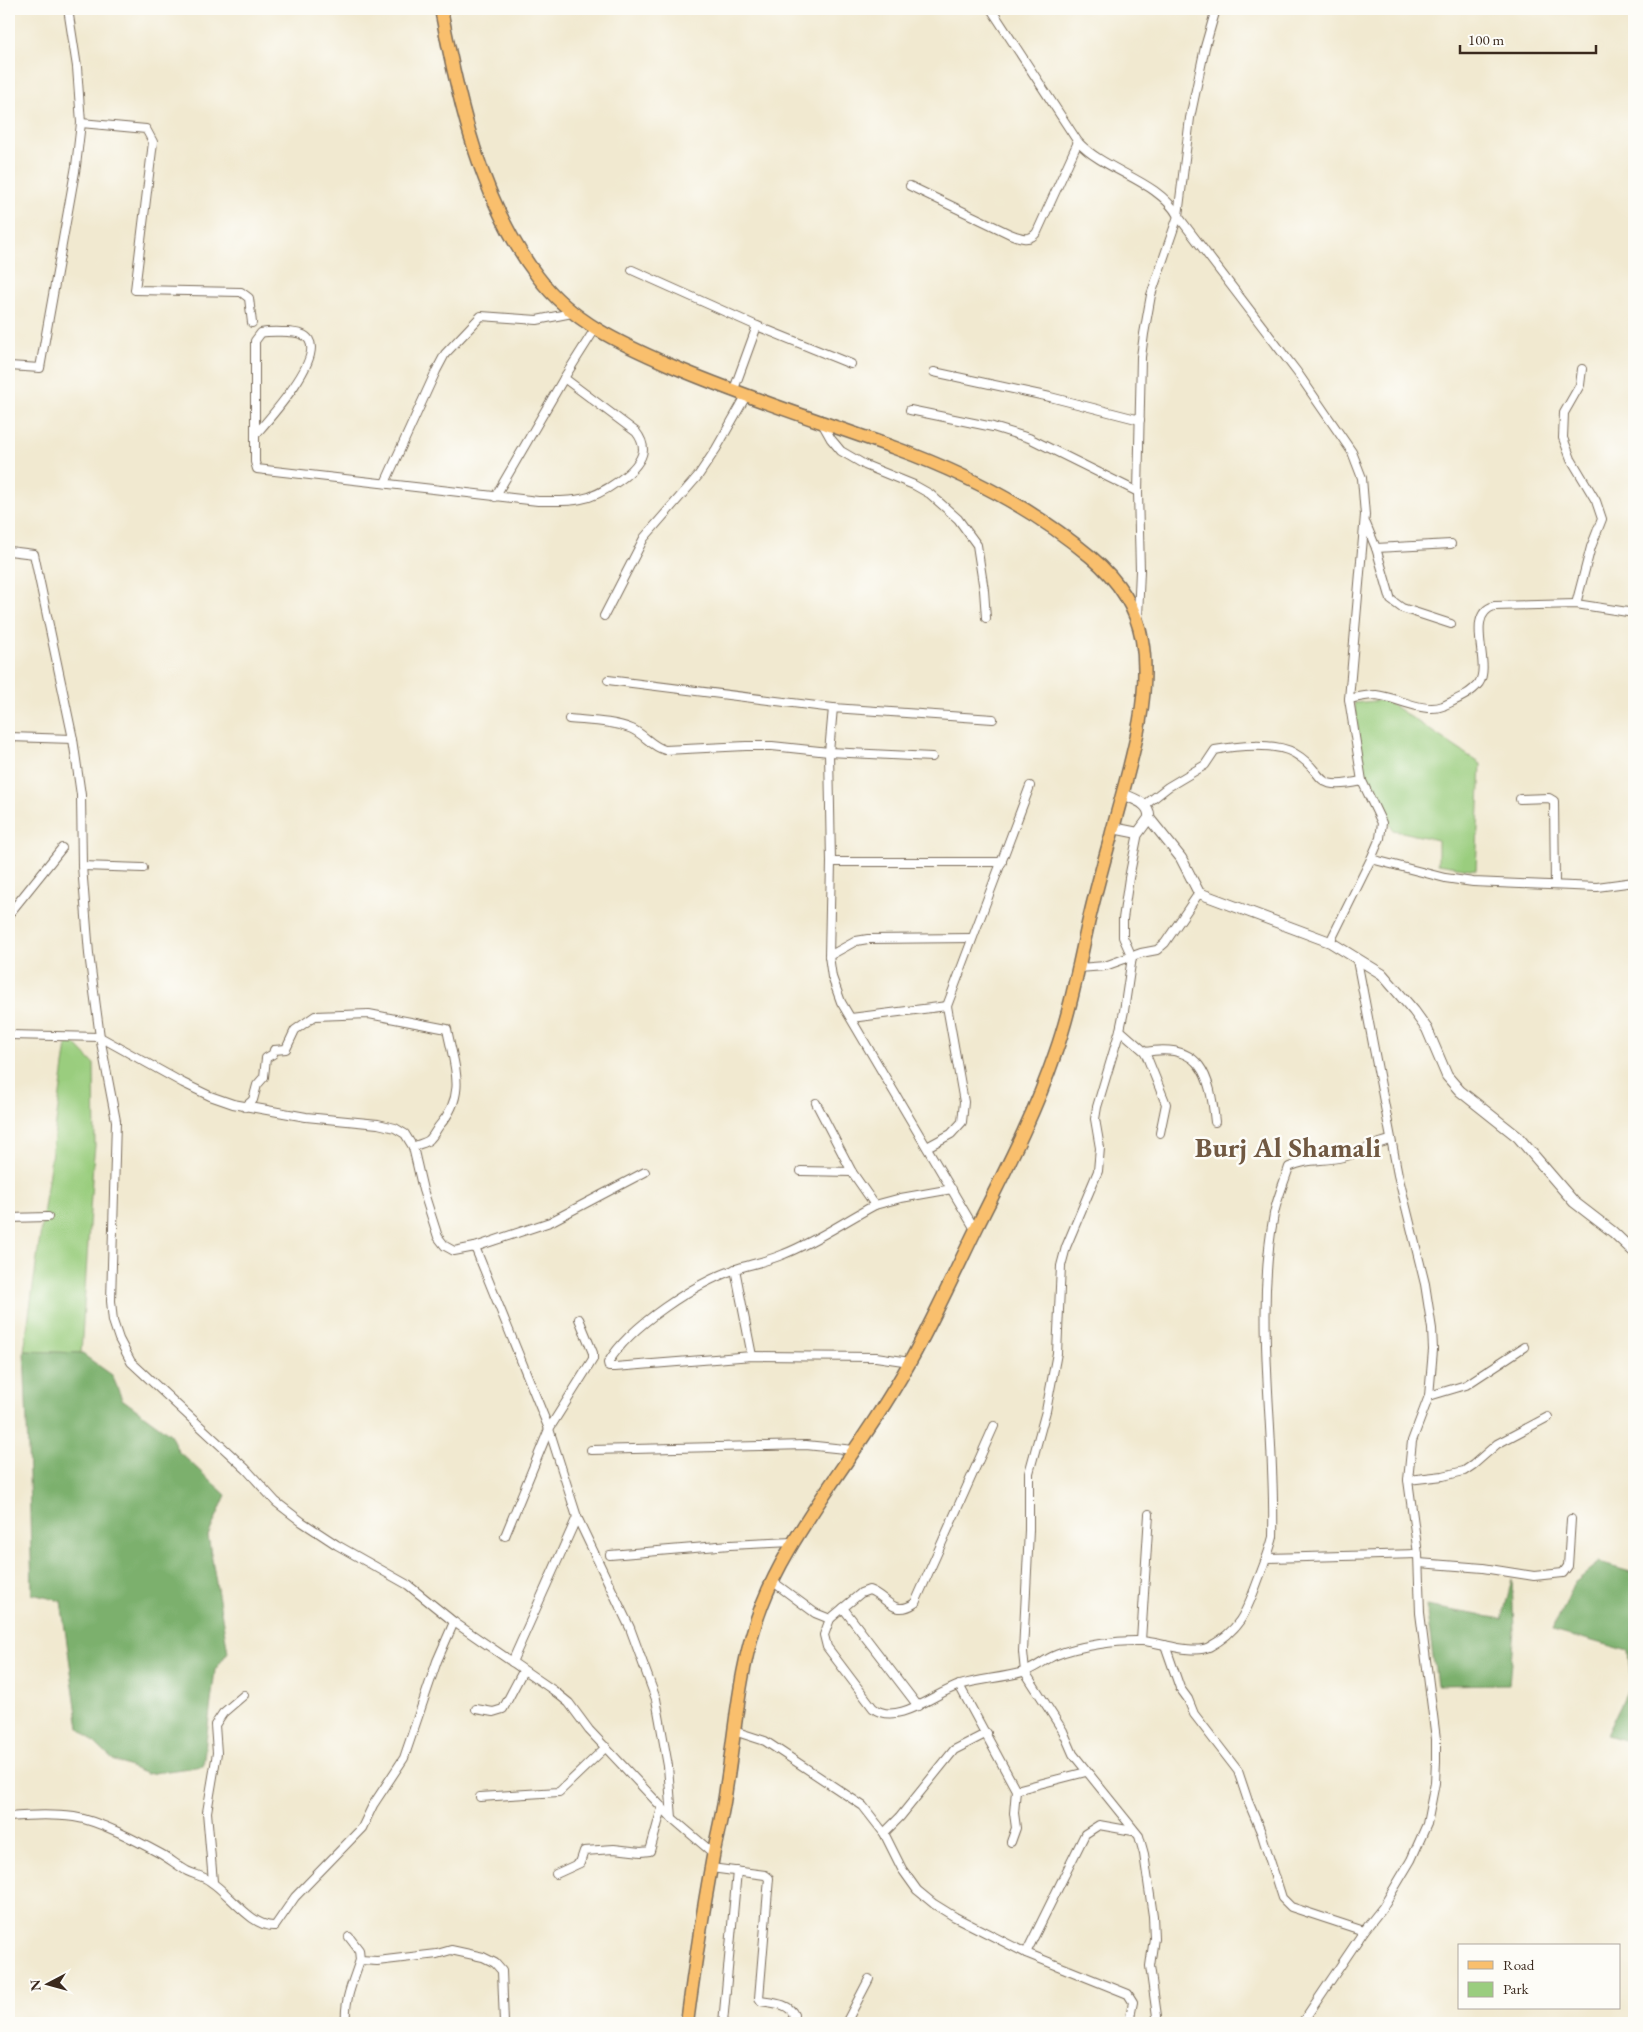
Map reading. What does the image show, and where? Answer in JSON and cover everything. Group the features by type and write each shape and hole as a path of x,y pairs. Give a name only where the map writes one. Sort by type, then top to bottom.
{"main road":[{"path":"441,9 450,57 474,148 495,201 514,242 538,277 572,313 595,329 643,353 733,392 901,450 940,466 1026,510 1087,553 1108,572 1126,596 1138,622 1143,642 1145,664 1138,732 1086,929 1079,968 1058,1048 1045,1082 1022,1136 910,1362 792,1542 761,1607 749,1645 741,1680 725,1798 711,1868 687,2023"}],"street":[{"path":"9,366 40,368 76,166 81,123 77,67 68,9"},
{"path":"991,9 1078,142 1095,158 1160,195 1172,206 1302,379 1352,452 1362,478 1365,523 1349,699 1362,781 1382,823 1380,838 1371,860 1330,942"},
{"path":"1138,622 1141,357 1146,315 1178,216 1190,118 1203,55 1216,9"},
{"path":"81,123 146,129 153,142 135,290 240,292 249,298 252,324"},
{"path":"910,186 1010,234 1029,238 1037,232 1078,142"},
{"path":"632,270 758,326 851,364"},
{"path":"385,483 436,371 446,354 482,316 537,320 572,313"},
{"path":"733,392 758,326"},
{"path":"495,497 564,378 595,329"},
{"path":"256,434 283,403 306,366 311,347 310,341 302,334 268,332 257,336 254,346 256,465 257,470 538,501 582,499 598,494 616,484 630,471 641,456 642,445 636,432 564,378"},
{"path":"1576,604 1591,547 1602,519 1596,501 1570,459 1563,438 1564,413 1580,385 1582,370"},
{"path":"934,372 1050,397 1140,420"},
{"path":"604,616 644,538 698,476 716,449 746,396"},
{"path":"910,410 993,427 1029,438 1138,492"},
{"path":"822,423 841,451 865,465 914,485 930,494 958,519 977,545 986,618"},
{"path":"1365,523 1376,548 1391,600 1402,608 1451,624"},
{"path":"1376,548 1451,544"},
{"path":"9,552 34,554 73,739 81,795 82,866 89,954 100,1037 116,1121 111,1301 113,1321 119,1339 131,1362 246,1469 276,1502 337,1545 408,1585 454,1622 568,1703 662,1808 714,1854"},
{"path":"1349,699 1376,695 1429,708 1441,707 1471,691 1481,678 1480,625 1481,618 1488,608 1502,605 1576,604 1634,613"},
{"path":"608,680 832,708 993,719"},
{"path":"832,708 829,752 832,862 829,956 835,989 976,1231"},
{"path":"569,719 608,723 630,728 656,748 665,750 746,746 932,757"},
{"path":"9,737 73,739"},
{"path":"1145,805 1168,787 1205,765 1215,750 1232,746 1279,748 1293,752 1307,763 1324,782 1331,785 1344,785 1362,781"},
{"path":"927,1147 951,1134 962,1122 964,1113 961,1082 947,1006 1030,786"},
{"path":"1123,794 1145,805 1150,814 1138,833 1127,885 1123,937 1132,957 1120,1030 1095,1119 1100,1148 1098,1171 1066,1247 1062,1266 1057,1353 1046,1411 1029,1473 1029,1530 1023,1652 1025,1672 1063,1731 1073,1754 1139,1836 1144,1854 1153,1916 1154,1938 1150,1966 1157,2016 1156,2023"},
{"path":"1520,800 1549,798 1554,801 1555,884"},
{"path":"1149,818 1181,858 1199,893 1330,942 1382,974 1427,1029 1446,1076 1460,1091 1518,1137 1574,1202 1619,1237 1634,1252"},
{"path":"1113,828 1138,833"},
{"path":"9,914 62,848"},
{"path":"1371,860 1445,878 1503,884 1555,884 1597,887 1634,882"},
{"path":"832,862 1002,862"},
{"path":"82,866 143,868"},
{"path":"1079,968 1105,966 1157,950 1166,943 1199,893"},
{"path":"829,956 856,942 868,939 972,938"},
{"path":"1302,2023 1364,1931 1383,1908 1411,1860 1427,1824 1435,1783 1436,1739 1421,1630 1419,1563 1408,1480 1412,1441 1429,1396 1433,1350 1430,1313 1425,1284 1400,1184 1357,960"},
{"path":"851,1018 947,1006"},
{"path":"244,1107 252,1100 257,1085 264,1077 266,1058 274,1050 286,1049 295,1030 315,1016 369,1014 447,1029 454,1055 456,1086 454,1106 430,1140 413,1146"},
{"path":"1120,1030 1145,1052 1166,1104 1160,1133"},
{"path":"9,1035 100,1037 203,1093 244,1107 306,1117 378,1124 395,1128 405,1134 413,1146 423,1190 438,1237 445,1246 454,1251 476,1247 550,1222 645,1172"},
{"path":"1145,1052 1171,1049 1181,1052 1200,1067 1208,1081 1215,1122"},
{"path":"816,1102 852,1172 875,1205"},
{"path":"994,1426 915,1604 901,1609 894,1607 868,1590 861,1593 830,1619 824,1634 827,1647 878,1712 886,1714 918,1706 960,1685 1025,1672 1049,1658 1070,1650 1097,1645 1141,1641 1189,1649 1206,1648 1231,1632 1245,1615 1268,1558 1273,1537 1274,1515 1266,1296 1271,1235 1278,1195 1289,1167 1300,1162 1345,1157 1379,1142 1391,1140"},
{"path":"801,1171 852,1172"},
{"path":"910,1362 876,1356 752,1356 615,1367 609,1367 608,1363 620,1346 653,1317 694,1289 735,1270 784,1254 875,1205 901,1198 952,1189"},
{"path":"9,1218 48,1217"},
{"path":"476,1247 549,1429 577,1517 630,1628 656,1699 668,1766 672,1818"},
{"path":"735,1270 752,1356"},
{"path":"505,1536 549,1429 593,1359 594,1353 579,1319"},
{"path":"1429,1396 1466,1385 1524,1347"},
{"path":"1408,1480 1444,1476 1464,1470 1473,1465 1497,1444 1548,1417"},
{"path":"591,1450 806,1446 854,1450"},
{"path":"1141,1641 1149,1514"},
{"path":"512,1662 577,1517"},
{"path":"1419,1563 1483,1568 1534,1576 1563,1573 1568,1566 1571,1519"},
{"path":"610,1555 792,1542"},
{"path":"1268,1558 1418,1554"},
{"path":"772,1581 815,1612 830,1619"},
{"path":"843,1608 918,1706"},
{"path":"9,1817 39,1815 86,1820 116,1832 161,1854 186,1870 213,1882 244,1912 267,1926 275,1926 295,1897 362,1828 373,1805 404,1758 417,1726 437,1661 454,1622"},
{"path":"1165,1645 1180,1688 1188,1699 1194,1714 1238,1770 1248,1801 1262,1832 1282,1898 1290,1906 1364,1931"},
{"path":"476,1709 493,1712 503,1709 523,1671"},
{"path":"960,1685 1016,1790 1014,1813 1016,1828 1011,1842"},
{"path":"213,1882 206,1812 217,1752 215,1724 223,1713 244,1695"},
{"path":"734,1731 765,1741 853,1799 872,1816 884,1833 902,1869 917,1890 934,1904 955,1917 1026,1953 1128,1994 1133,2002 1130,2017"},
{"path":"884,1833 954,1750 987,1733"},
{"path":"480,1797 559,1792 606,1747"},
{"path":"1016,1790 1086,1772"},
{"path":"556,1874 580,1863 584,1851 614,1849 650,1851 662,1808"},
{"path":"1026,1953 1085,1834 1099,1825 1134,1831"},
{"path":"711,1868 766,1875 769,1878 759,1998 761,2001 790,2009 794,2015 790,2023"},
{"path":"722,2023 737,1871"},
{"path":"346,2023 347,1997 360,1960 359,1950 349,1937"},
{"path":"360,1960 377,1961 437,1954 451,1950 483,1957 495,1963 502,1971 504,2023"},
{"path":"846,2023 869,1979"}],"green space":[{"path":"1385,700 1481,764 1476,870 1438,864 1438,840 1393,830 1366,782 1354,703"},
{"path":"68,1037 94,1064 95,1146 81,1353 24,1351"},
{"path":"24,1351 81,1353 112,1375 122,1399 170,1434 178,1451 226,1495 208,1536 228,1652 215,1670 203,1766 147,1774 113,1760 79,1728 61,1601 32,1594"},
{"path":"1599,1563 1634,1573 1634,1743 1606,1735 1631,1683 1628,1651 1553,1630 1573,1584"},
{"path":"1512,1579 1514,1630 1509,1684 1437,1685 1426,1606 1502,1619"}],"district":[{"name":"Burj Al Shamali","path":"1288,1147"}]}
